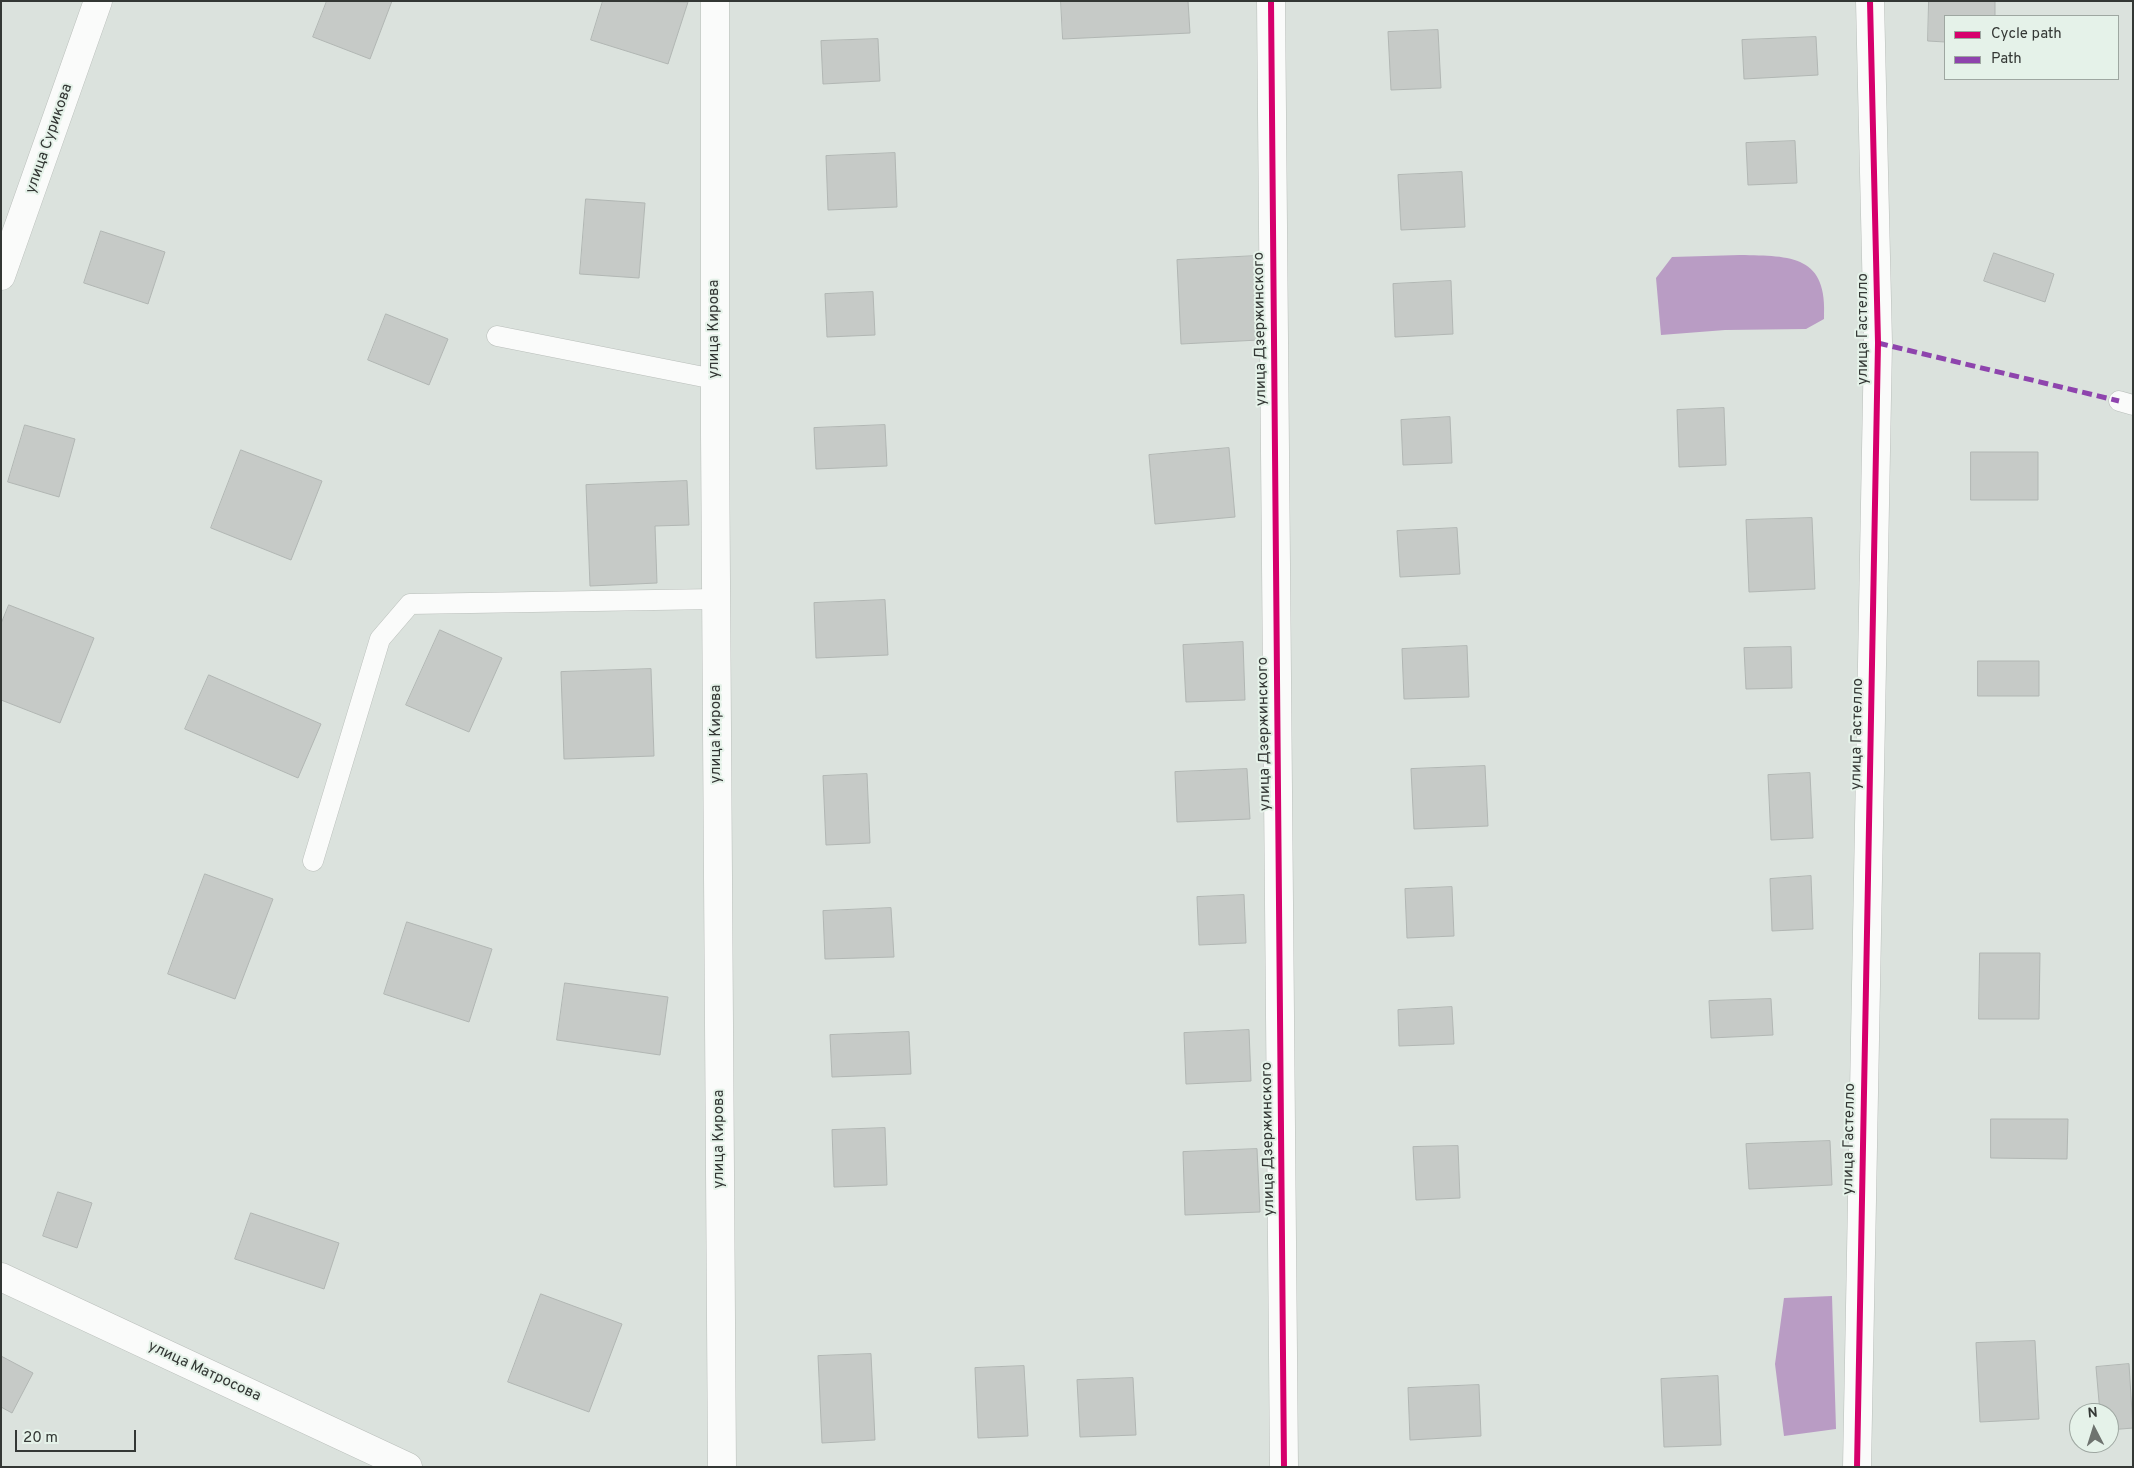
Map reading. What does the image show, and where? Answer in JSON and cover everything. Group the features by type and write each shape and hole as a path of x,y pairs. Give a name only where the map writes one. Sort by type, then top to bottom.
{"street":[{"name":"улица Сурикова","path":"1,276 98,1"},
{"name":"улица Кирова","path":"715,1 714,379 722,1467"},
{"name":"улица Дзержинского","path":"1271,1 1284,1467"},
{"name":"улица Гастелло","path":"1857,1467 1878,343 1870,1"},
{"name":"улица Матросова","path":"1,1276 408,1467"}],"lane":[{"path":"497,336 714,379"},
{"path":"313,861 380,639 410,604 716,599"}],"shaded area":[{"path":"1776,256 1803,263 1813,271 1820,282 1824,298 1824,319 1806,329 1725,330 1661,335 1656,278 1672,257"},
{"path":"1832,1296 1836,1429 1784,1436 1775,1364 1784,1298"}],"building":[{"path":"327,1 392,1 370,59 313,37"},
{"path":"603,1 688,2 668,64 591,40"},
{"path":"1061,1 1188,1 1190,33 1063,39"},
{"path":"1929,1 1995,1 1995,15 1944,15 1944,42 1928,41"},
{"path":"1438,30 1441,88 1391,90 1388,32"},
{"path":"1816,37 1818,75 1744,79 1742,40"},
{"path":"878,39 880,81 823,84 821,41"},
{"path":"1795,141 1797,183 1748,185 1746,143"},
{"path":"895,153 897,207 828,210 826,156"},
{"path":"1462,172 1465,227 1401,230 1398,175"},
{"path":"586,199 645,203 639,278 580,274"},
{"path":"101,231 165,252 148,304 84,283"},
{"path":"1994,253 2054,274 2045,302 1984,281"},
{"path":"1256,256 1259,340 1181,344 1177,260"},
{"path":"1451,281 1453,334 1395,337 1393,284"},
{"path":"873,292 875,335 827,337 825,294"},
{"path":"386,314 448,339 429,385 368,360"},
{"path":"1724,408 1726,465 1679,467 1677,410"},
{"path":"1450,417 1452,463 1403,465 1401,420"},
{"path":"25,425 75,439 59,497 8,482"},
{"path":"885,425 887,466 816,469 814,428"},
{"path":"1229,448 1235,517 1155,524 1149,455"},
{"path":"241,450 322,481 291,560 211,528"},
{"path":"1971,452 2038,452 2038,500 1971,500"},
{"path":"687,481 689,525 655,526 657,583 590,586 586,485"},
{"path":"1812,518 1815,589 1749,592 1746,520"},
{"path":"1457,528 1460,574 1400,577 1397,531"},
{"path":"885,600 888,655 816,658 814,603"},
{"path":"9,605 94,638 60,723 1,700 1,624"},
{"path":"440,630 502,658 469,732 406,705"},
{"path":"1243,642 1245,700 1186,702 1183,645"},
{"path":"1467,646 1469,697 1404,699 1402,649"},
{"path":"1791,647 1792,688 1746,689 1744,648"},
{"path":"1978,661 2039,661 2039,696 1978,696"},
{"path":"651,669 654,756 564,759 561,672"},
{"path":"209,675 321,724 298,778 185,729"},
{"path":"1485,766 1488,826 1414,829 1411,769"},
{"path":"1247,769 1250,819 1177,822 1175,772"},
{"path":"1810,773 1813,838 1771,840 1768,775"},
{"path":"867,774 870,843 826,845 823,776"},
{"path":"205,874 273,899 235,999 168,974"},
{"path":"1811,876 1813,929 1772,931 1770,879"},
{"path":"1452,887 1454,936 1407,938 1405,889"},
{"path":"1244,895 1246,943 1199,945 1197,897"},
{"path":"891,908 894,957 825,959 823,911"},
{"path":"407,922 492,949 469,1022 384,994"},
{"path":"1980,953 2040,953 2039,1019 1979,1019"},
{"path":"565,983 668,997 660,1055 557,1040"},
{"path":"1771,999 1773,1035 1711,1038 1709,1001"},
{"path":"1452,1007 1454,1044 1399,1046 1398,1010"},
{"path":"1249,1030 1251,1081 1186,1084 1184,1033"},
{"path":"909,1032 911,1074 832,1077 830,1035"},
{"path":"1991,1119 2068,1119 2067,1159 1991,1158"},
{"path":"885,1128 887,1185 834,1187 832,1130"},
{"path":"1830,1141 1832,1185 1749,1189 1746,1144"},
{"path":"1458,1146 1460,1198 1416,1200 1413,1147"},
{"path":"1257,1149 1260,1212 1185,1215 1183,1152"},
{"path":"58,1192 92,1203 77,1248 43,1236"},
{"path":"251,1213 339,1243 324,1289 235,1259"},
{"path":"541,1294 622,1324 589,1412 508,1382"},
{"path":"2035,1341 2039,1419 1980,1422 1976,1343"},
{"path":"871,1354 875,1440 822,1443 818,1356"},
{"path":"1,1356 33,1373 12,1413 1,1407"},
{"path":"2129,1364 2133,1428 2119,1429 2119,1403 2099,1403 2096,1367"},
{"path":"1024,1366 1028,1436 978,1438 975,1368"},
{"path":"1718,1376 1721,1445 1664,1447 1661,1379"},
{"path":"1133,1378 1136,1435 1080,1437 1077,1380"},
{"path":"1479,1385 1481,1436 1410,1440 1408,1388"}],"marked path":[{"path":"1878,343 2119,401"}],"cycle path":[{"path":"1271,1 1284,1467"},
{"path":"1857,1467 1878,343 1870,1"}]}
